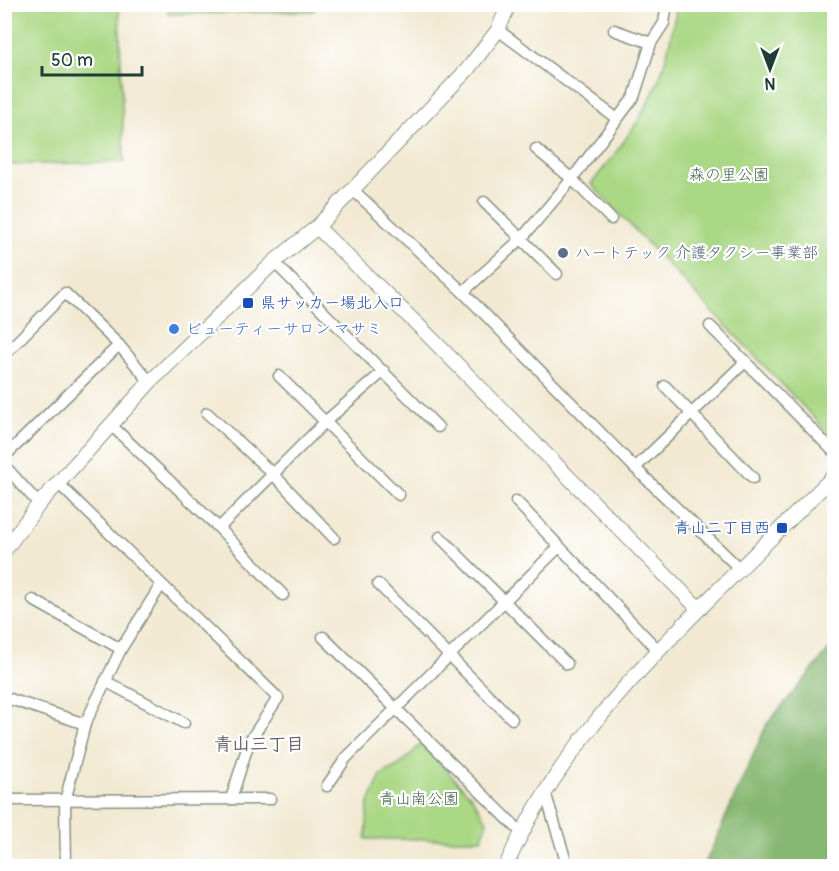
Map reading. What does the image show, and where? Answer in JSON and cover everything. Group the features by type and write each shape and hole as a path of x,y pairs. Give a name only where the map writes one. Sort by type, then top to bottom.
{"street":[{"path":"4,551 39,504 150,382 274,262 317,227 467,70 498,30 509,4"},
{"path":"463,292 522,238 572,179 634,97 651,43 664,23 667,4"},
{"path":"498,30 616,118"},
{"path":"614,30 651,43"},
{"path":"536,149 572,179 611,219"},
{"path":"353,190 463,292 635,468 740,569"},
{"path":"484,202 557,274"},
{"path":"317,227 423,330 699,609"},
{"path":"274,262 438,427"},
{"path":"4,355 65,293 119,345 150,382"},
{"path":"710,326 834,452"},
{"path":"4,457 119,345"},
{"path":"635,468 746,361"},
{"path":"219,528 326,421 384,371"},
{"path":"279,376 399,495"},
{"path":"665,386 689,414 753,478"},
{"path":"207,413 273,474 334,538"},
{"path":"111,425 219,528 283,595"},
{"path":"4,465 39,504"},
{"path":"506,867 521,832 545,792 602,711 658,650 834,476"},
{"path":"58,483 278,698 249,742 231,799"},
{"path":"516,501 658,650"},
{"path":"440,537 567,664"},
{"path":"327,786 346,758 559,547"},
{"path":"378,584 512,719"},
{"path":"66,867 65,801 85,724 122,649 160,585"},
{"path":"33,600 122,649"},
{"path":"323,637 521,832"},
{"path":"105,681 184,723"},
{"path":"4,697 85,724"},
{"path":"545,792 565,858 562,867"},
{"path":"4,800 270,799"}],"green space":[{"path":"4,5 119,5 124,162 5,165"},
{"path":"168,5 314,5 314,11 168,14"},
{"name":"森の里公園","path":"677,5 834,5 834,439 591,184 626,139 646,107 662,72"},
{"path":"834,644 834,866 704,866 767,724"},
{"name":"青山南公園","path":"421,744 472,797 487,821 482,839 366,839 368,805 381,775 401,764"}],"place":[{"name":"ハートテック 介護タクシー事業部","path":"563,253"},
{"name":"県サッカー場北入口","path":"248,303"},
{"name":"ビューティーサロン マサミ","path":"174,329"},
{"name":"青山二丁目西","path":"782,528"}],"district":[{"name":"青山三丁目","path":"259,744"}]}
